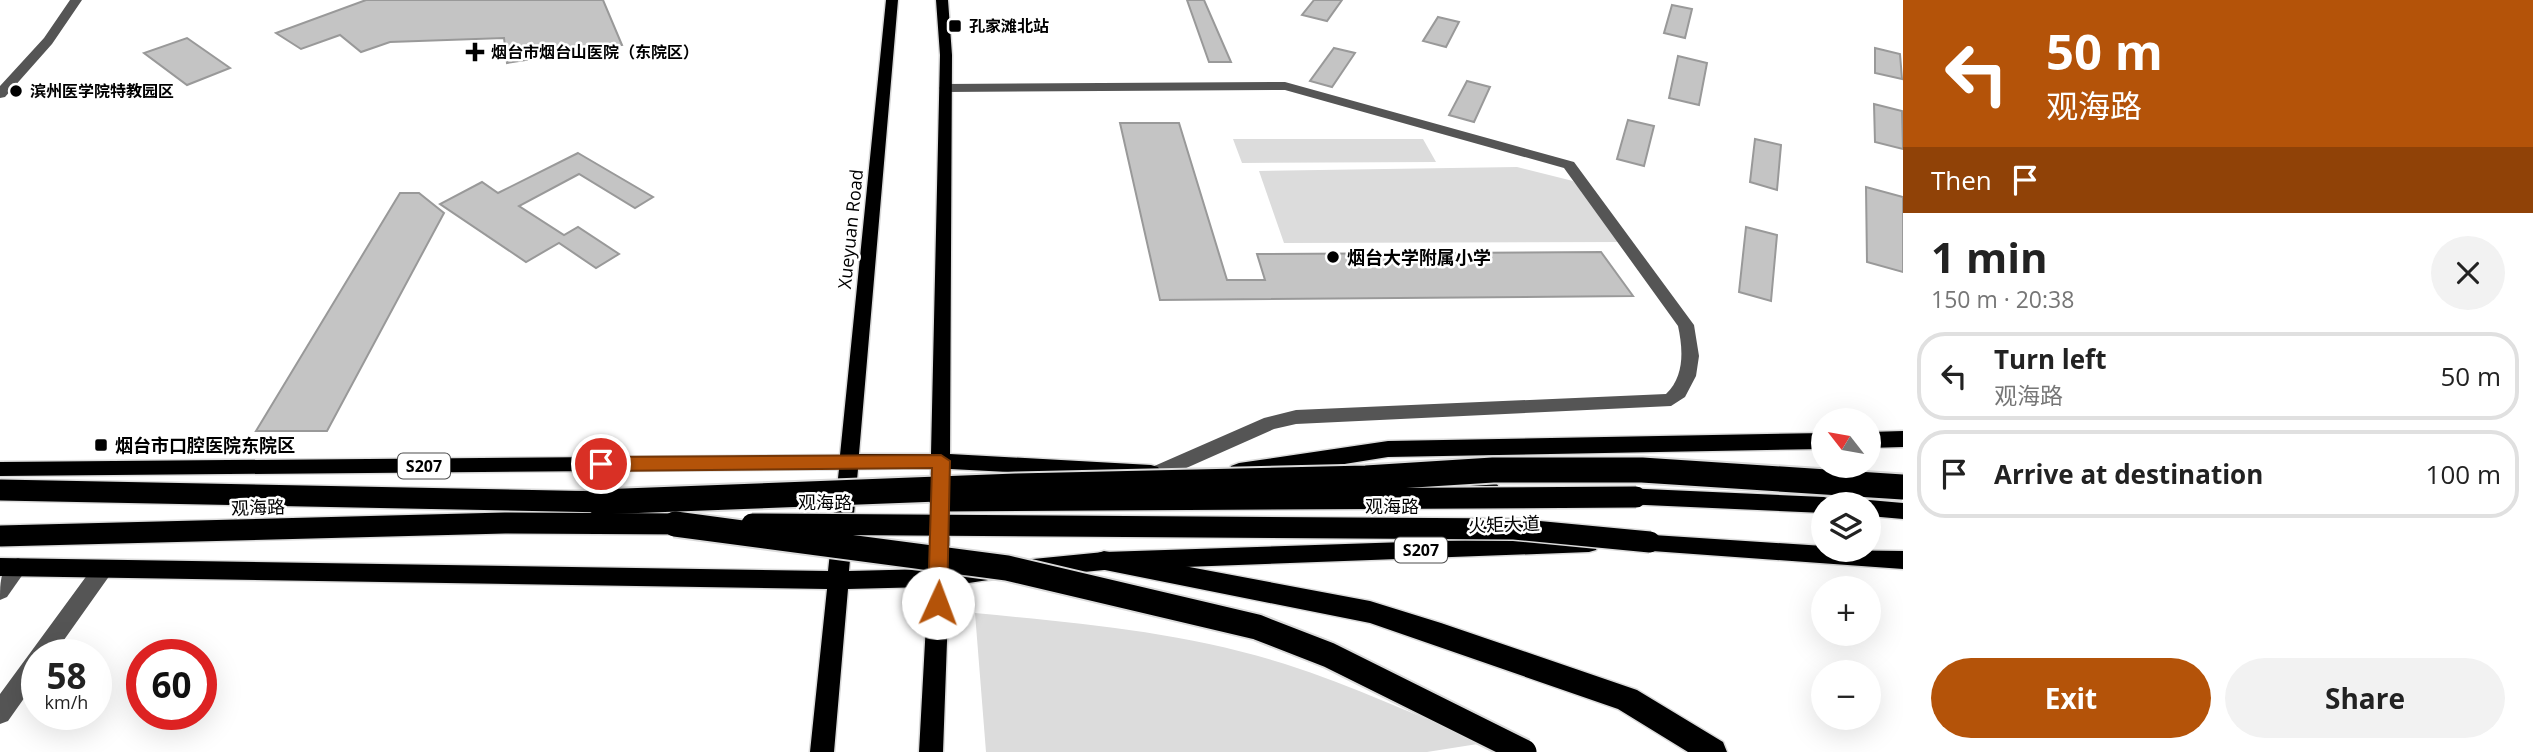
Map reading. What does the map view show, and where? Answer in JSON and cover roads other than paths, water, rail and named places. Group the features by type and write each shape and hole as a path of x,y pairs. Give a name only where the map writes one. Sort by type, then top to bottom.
{"highway":[{"path":"1881,440 1900,440"},
{"path":"1227,474 1388,449 1811,441"},
{"path":"598,502 1016,486 1366,478 1507,470 1642,470 1903,487"},
{"path":"675,524 1007,568 1244,624 1329,655 1524,752"},
{"path":"1104,561 1370,612 1441,634 1627,699 1713,752"}],"main road":[{"name":"Xueyuan Road","path":"822,752 892,0"},
{"path":"931,752 941,461 945,88 942,0"},
{"name":"S207","path":"0,469 941,461"},
{"name":"火矩大道","path":"941,461 1811,504"},
{"name":"观海路","path":"0,491 598,502 1636,497"},
{"path":"1881,509 1903,510"},
{"name":"观海路","path":"0,536 505,523 1514,529 1650,542"},
{"name":"火矩大道","path":"939,578 1104,561 1650,542 1903,560"},
{"name":"S207","path":"9,567 837,580 939,578"}],"street":[{"path":"0,94 48,41 76,0"},
{"path":"945,88 1285,86 1569,165 1686,325 1692,348 1683,391 1671,400 1296,417 1270,423 1159,472"},
{"path":"0,591 9,567"},
{"path":"53,639 103,569"},
{"path":"0,713 21,684"}],"place":[{"name":"孔家滩北站","path":"955,26"},
{"name":"烟台市烟台山医院（东院区）","path":"475,52"},
{"name":"滨州医学院特教园区","path":"16,91"},
{"name":"烟台大学附属小学","path":"1333,257"},
{"name":"烟台市口腔医院东院区","path":"101,445"}]}
